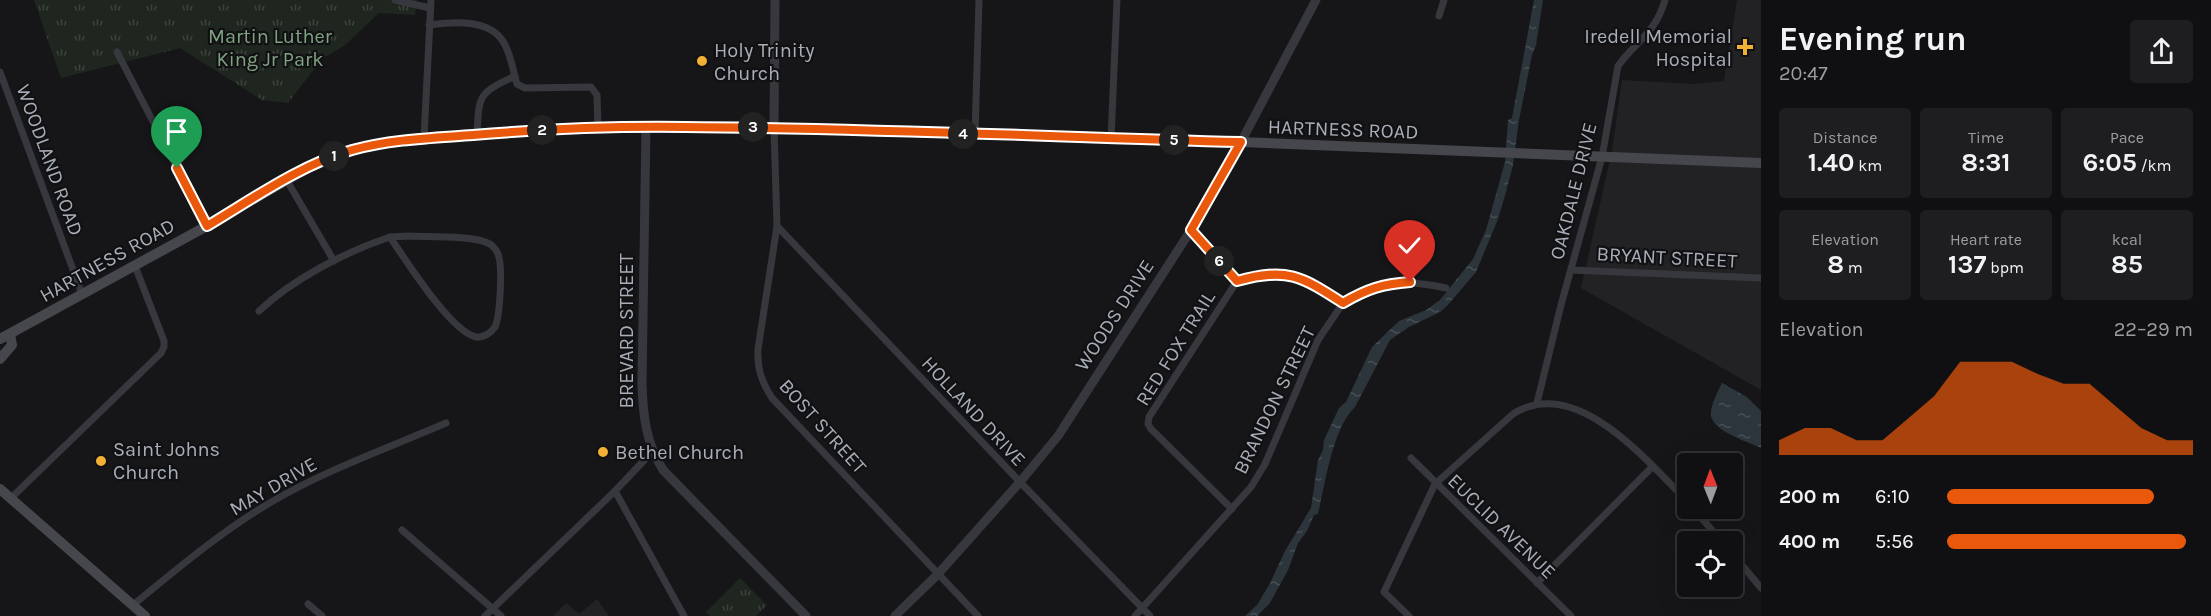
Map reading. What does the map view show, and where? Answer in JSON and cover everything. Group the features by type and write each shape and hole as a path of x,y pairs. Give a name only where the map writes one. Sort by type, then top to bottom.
{"main road":[{"name":"HARTNESS ROAD","path":"5,336 207,226 318,162 352,150 388,142 424,138 598,128 774,128 1241,142 1761,163"},
{"path":"0,360 12,345 5,336"},
{"path":"0,489 145,616"}],"street":[{"path":"395,0 430,8"},
{"path":"424,138 431,0"},
{"path":"774,128 775,0"},
{"path":"975,135 979,0"},
{"path":"1111,139 1117,0"},
{"name":"WOODS DRIVE","path":"895,616 938,574 1058,436 1191,230 1241,142 1316,0"},
{"path":"1439,16 1444,0"},
{"name":"OAKDALE DRIVE","path":"1537,403 1602,157 1618,66 1626,55 1651,32 1661,14 1665,0"},
{"path":"429,25 462,21 498,35 504,42 517,84 525,88 587,86 594,88 597,94 598,128"},
{"path":"117,52 207,226"},
{"name":"WOODLAND ROAD","path":"0,72 82,294"},
{"path":"477,134 478,110 482,96 489,89 515,76"},
{"name":"BREVARD STREET","path":"646,127 642,407 652,452 663,470 806,616"},
{"name":"BOST STREET","path":"774,128 777,226 758,349 758,366 762,383 772,398 978,616"},
{"path":"286,179 334,261"},
{"name":"HOLLAND DRIVE","path":"777,226 1150,616"},
{"path":"1191,230 1237,281 1261,274 1279,273 1310,281 1343,303 1364,291 1386,284 1410,282 1446,288"},
{"path":"259,311 275,296 361,247 390,237 458,238 479,240 490,244 498,253 500,265 497,320 494,330 486,336 476,337 439,308 390,237"},
{"path":"10,499 161,353 164,341 135,266"},
{"name":"BRYANT STREET","path":"1571,270 1761,278"},
{"name":"RED FOX TRAIL","path":"1232,509 1148,424 1149,417 1237,281"},
{"name":"BRANDON STREET","path":"1135,616 1251,487 1265,464 1318,340 1343,303"},
{"path":"1409,616 1383,592 1435,484 1513,414 1524,407 1537,403 1560,404 1583,411 1619,437 1677,491"},
{"name":"MAY DRIVE","path":"133,605 184,563 274,500 317,478 446,423"},
{"path":"485,616 615,491 652,452"},
{"name":"EUCLID AVENUE","path":"1411,458 1570,616"},
{"path":"1537,583 1653,467"},
{"path":"615,491 684,616"},
{"path":"1702,519 1713,531"},
{"path":"402,530 501,616"},
{"path":"1743,566 1761,588"},
{"path":"308,604 322,616"}],"shaded area":[{"path":"1737,0 1761,0 1761,390 1581,288 1612,151 1622,80 1694,84 1724,81"},
{"path":"597,599 609,616 553,616 566,603 579,614"}],"green space":[{"name":"Martin Luther King Jr Park","path":"34,0 417,0 415,15 379,13 345,45 322,59 288,103 262,100 180,48 61,78"},
{"path":"740,578 767,605 756,616 710,616 706,612"}],"water":[{"path":"1534,0 1543,0 1536,45 1519,120 1513,165 1498,219 1476,272 1440,312 1409,327 1390,340 1335,442 1318,514 1314,515 1307,531 1298,543 1288,570 1270,603 1257,616 1245,616 1257,605 1285,551 1311,508 1318,460 1323,450 1324,440 1339,408 1346,402 1372,347 1399,321 1426,310 1440,300 1473,259 1486,230 1505,162 1508,120 1512,118"},
{"path":"1722,383 1747,397 1761,411 1761,448 1724,431 1713,421 1712,407"}],"place":[{"name":"Iredell Memorial Hospital","path":"1745,47"},
{"name":"Holy Trinity Church","path":"702,61"},
{"name":"Bethel Church","path":"603,452"},
{"name":"Saint Johns Church","path":"101,461"}],"route":[{"path":"177,168 207,226 318,162 352,150 388,142 424,138 569,128 666,127 774,128 1241,142 1191,230 1237,281 1261,274 1279,273 1310,281 1343,303 1364,291 1386,284 1410,282"}]}
